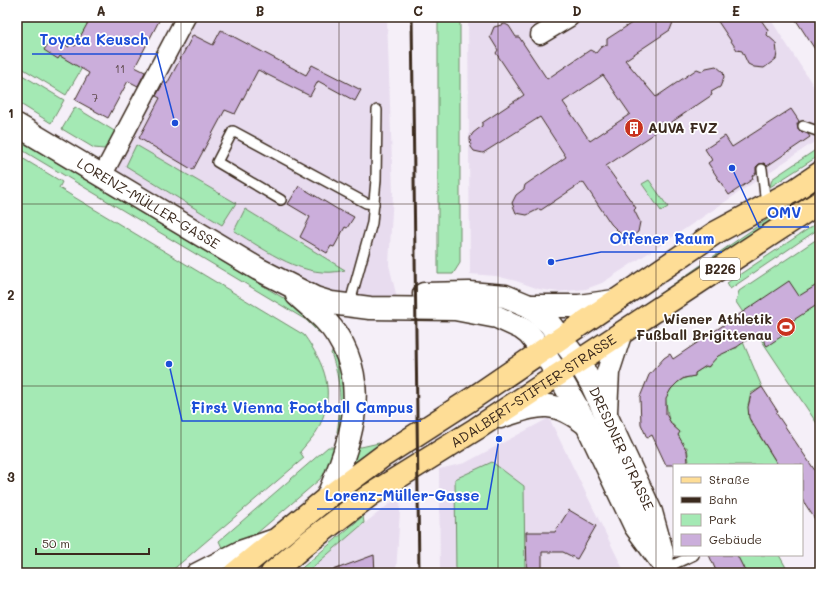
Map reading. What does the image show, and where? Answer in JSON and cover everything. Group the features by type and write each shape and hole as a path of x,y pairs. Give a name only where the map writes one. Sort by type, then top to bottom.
{"main road":[{"name":"LORENZ-MÜLLER-GASSE","path":"17,125 258,270 280,280 327,290 351,299 387,309 444,308 479,313 508,321 521,328 529,334 542,350"},
{"name":"ADALBERT-STIFTER-STRASSE","path":"235,573 275,538 383,456 470,400 560,337 715,233 795,190 820,173"},
{"name":"ADALBERT-STIFTER-STRASSE","path":"272,573 307,543 370,495 489,421 820,202"},
{"path":"280,280 326,322 338,336 347,352 352,370 355,387 353,423 342,462 327,498"},
{"name":"LORENZ-MÜLLER-GASSE","path":"351,299 492,294 505,296 529,306 540,314 560,337"},
{"path":"529,306 579,306 614,301"},
{"path":"606,414 608,372 620,335"},
{"name":"DRESDNER STRASSE","path":"560,337 579,362 606,414 651,512 666,571"},
{"name":"DRESDNER STRASSE","path":"542,350 559,375 587,425 635,526 666,571"},
{"path":"489,421 535,406 547,406 570,412 587,425"}],"street":[{"path":"102,176 186,17"},
{"path":"540,35 570,17"},
{"name":"ADALBERT-STIFTER-STRASSE","path":"195,573 240,550 275,538"}],"lane":[{"path":"351,299 372,223 376,180 377,110"},
{"path":"803,126 820,132"},
{"path":"281,200 217,162 232,131 366,203 374,204"},
{"path":"762,169 766,205"},
{"path":"666,571 692,556"}],"shaded area":[{"path":"182,17 387,17 393,193 389,265 397,298 323,295 105,163"},
{"path":"468,17 769,17 820,96 820,138 602,283 586,289 558,292 539,289 496,276 470,274"},
{"path":"549,418 625,573 440,573 439,469 465,463"},
{"path":"401,495 396,573 301,573"}],"green space":[{"path":"17,17 112,17 66,95 17,65"},
{"path":"438,17 460,17 460,263 453,274 438,274"},
{"path":"17,72 64,100 51,123 17,102"},
{"path":"75,107 116,132 104,149 94,148 62,129"},
{"path":"17,139 295,305 322,332 318,332 306,320 17,147"},
{"path":"136,145 236,203 222,225 126,166"},
{"path":"820,147 820,155 770,187 772,179"},
{"path":"17,155 62,182 59,188 304,335 318,357 326,379 327,402 324,414 313,437 300,452 304,458 169,573 17,573"},
{"path":"649,180 668,207 661,211 642,184"},
{"path":"820,183 820,192 633,318 630,314"},
{"path":"245,209 345,270 330,272 301,268 286,262 259,247 234,231"},
{"path":"820,221 820,228 730,289 727,283"},
{"name":"Wiener Athletik Fußball Brigittenau","path":"820,237 820,428 736,302 739,291"},
{"path":"743,342 762,387 751,393 748,405 753,406 749,414 749,419 753,426 759,423 762,427 757,432 777,464 686,464 689,461 687,447 684,447 678,435 679,432 669,420 664,393 668,394 679,381 695,376 695,373 706,366 709,367 721,354 733,348 737,348 737,345"},
{"path":"335,347 344,366 347,401 339,435 337,432 340,411 340,392 337,373 331,353"},
{"path":"379,443 382,446 353,466 350,466 355,446 361,447"},
{"path":"328,447 338,447 328,469 319,480 249,540 224,552 219,541"},
{"path":"492,462 524,486 525,573 456,573 455,479"},
{"path":"363,516 364,523 306,573 296,573"},
{"path":"733,556 780,556 789,573 744,573 745,571"}],"building":[{"path":"91,17 161,17 135,67 145,72 138,86 128,81 108,118 75,100 89,73 60,56 58,59 44,50 52,37 69,47 70,44 75,46"},
{"name":"AUVA FVZ","path":"641,17 675,17 670,30 625,60 656,97 697,69 702,71 706,68 716,66 723,72 724,77 720,87 711,92 712,95 666,126 662,122 651,136 606,166 636,208 634,210 640,222 638,232 634,235 627,236 621,234 611,224 583,182 541,210 539,209 527,215 516,213 512,203 516,195 524,189 525,185 566,157 540,117 483,153 474,151 471,147 470,138 473,133 482,126 482,123 524,95 496,53 498,50 490,37 494,27 505,24 509,26 516,37 519,37 547,79 590,50 596,53 601,47 607,45 607,39","holes":["603,75 630,114 590,141 563,102"]},
{"path":"715,17 759,17 768,30 767,35 776,43 776,59 764,68 754,67 748,64 742,51 737,50"},
{"path":"794,17 820,17 820,57"},
{"path":"221,30 306,75 312,65 361,90 355,101 318,81 310,96 258,70 235,114 225,110 193,170 139,138 160,98 156,96 164,82 167,84 193,35 213,45"},
{"path":"791,109 799,121 797,124 798,130 808,134 810,137 767,166 764,163 759,164 756,167 756,173 752,176 753,179 729,195 708,163 712,160 705,149 725,136 732,147"},
{"path":"299,186 342,212 343,211 354,217 347,228 345,227 334,247 331,246 327,253 300,237 310,217 288,204"},
{"path":"789,281 799,296 820,283 820,303 778,330 782,336 767,346 758,332 737,347 718,356 708,367 706,366 695,373 695,376 684,378 671,389 666,398 666,414 672,425 680,432 678,435 687,451 688,462 666,465 652,435 647,438 641,424 640,397 649,375 664,358 670,354 673,359"},
{"path":"762,387 778,412 776,413 820,478 820,527 803,501 803,464 777,464 749,418 748,407 751,395"},
{"path":"569,510 596,526 577,559 563,552 542,552 542,573 527,573 526,532 555,532"},
{"path":"374,555 375,573 328,573 328,572"},
{"path":"709,556 738,556 746,573 717,573"}],"railway":[{"path":"412,17 419,573"}],"place":[{"name":"Toyota Keusch","path":"175,123"},
{"name":"AUVA FVZ","path":"634,128"},
{"name":"OMV","path":"732,168"},
{"name":"Offener Raum","path":"551,262"},
{"name":"Wiener Athletik Fußball Brigittenau","path":"786,327"},
{"name":"First Vienna Football Campus","path":"169,364"},
{"name":"Lorenz-Müller-Gasse","path":"499,439"}]}
